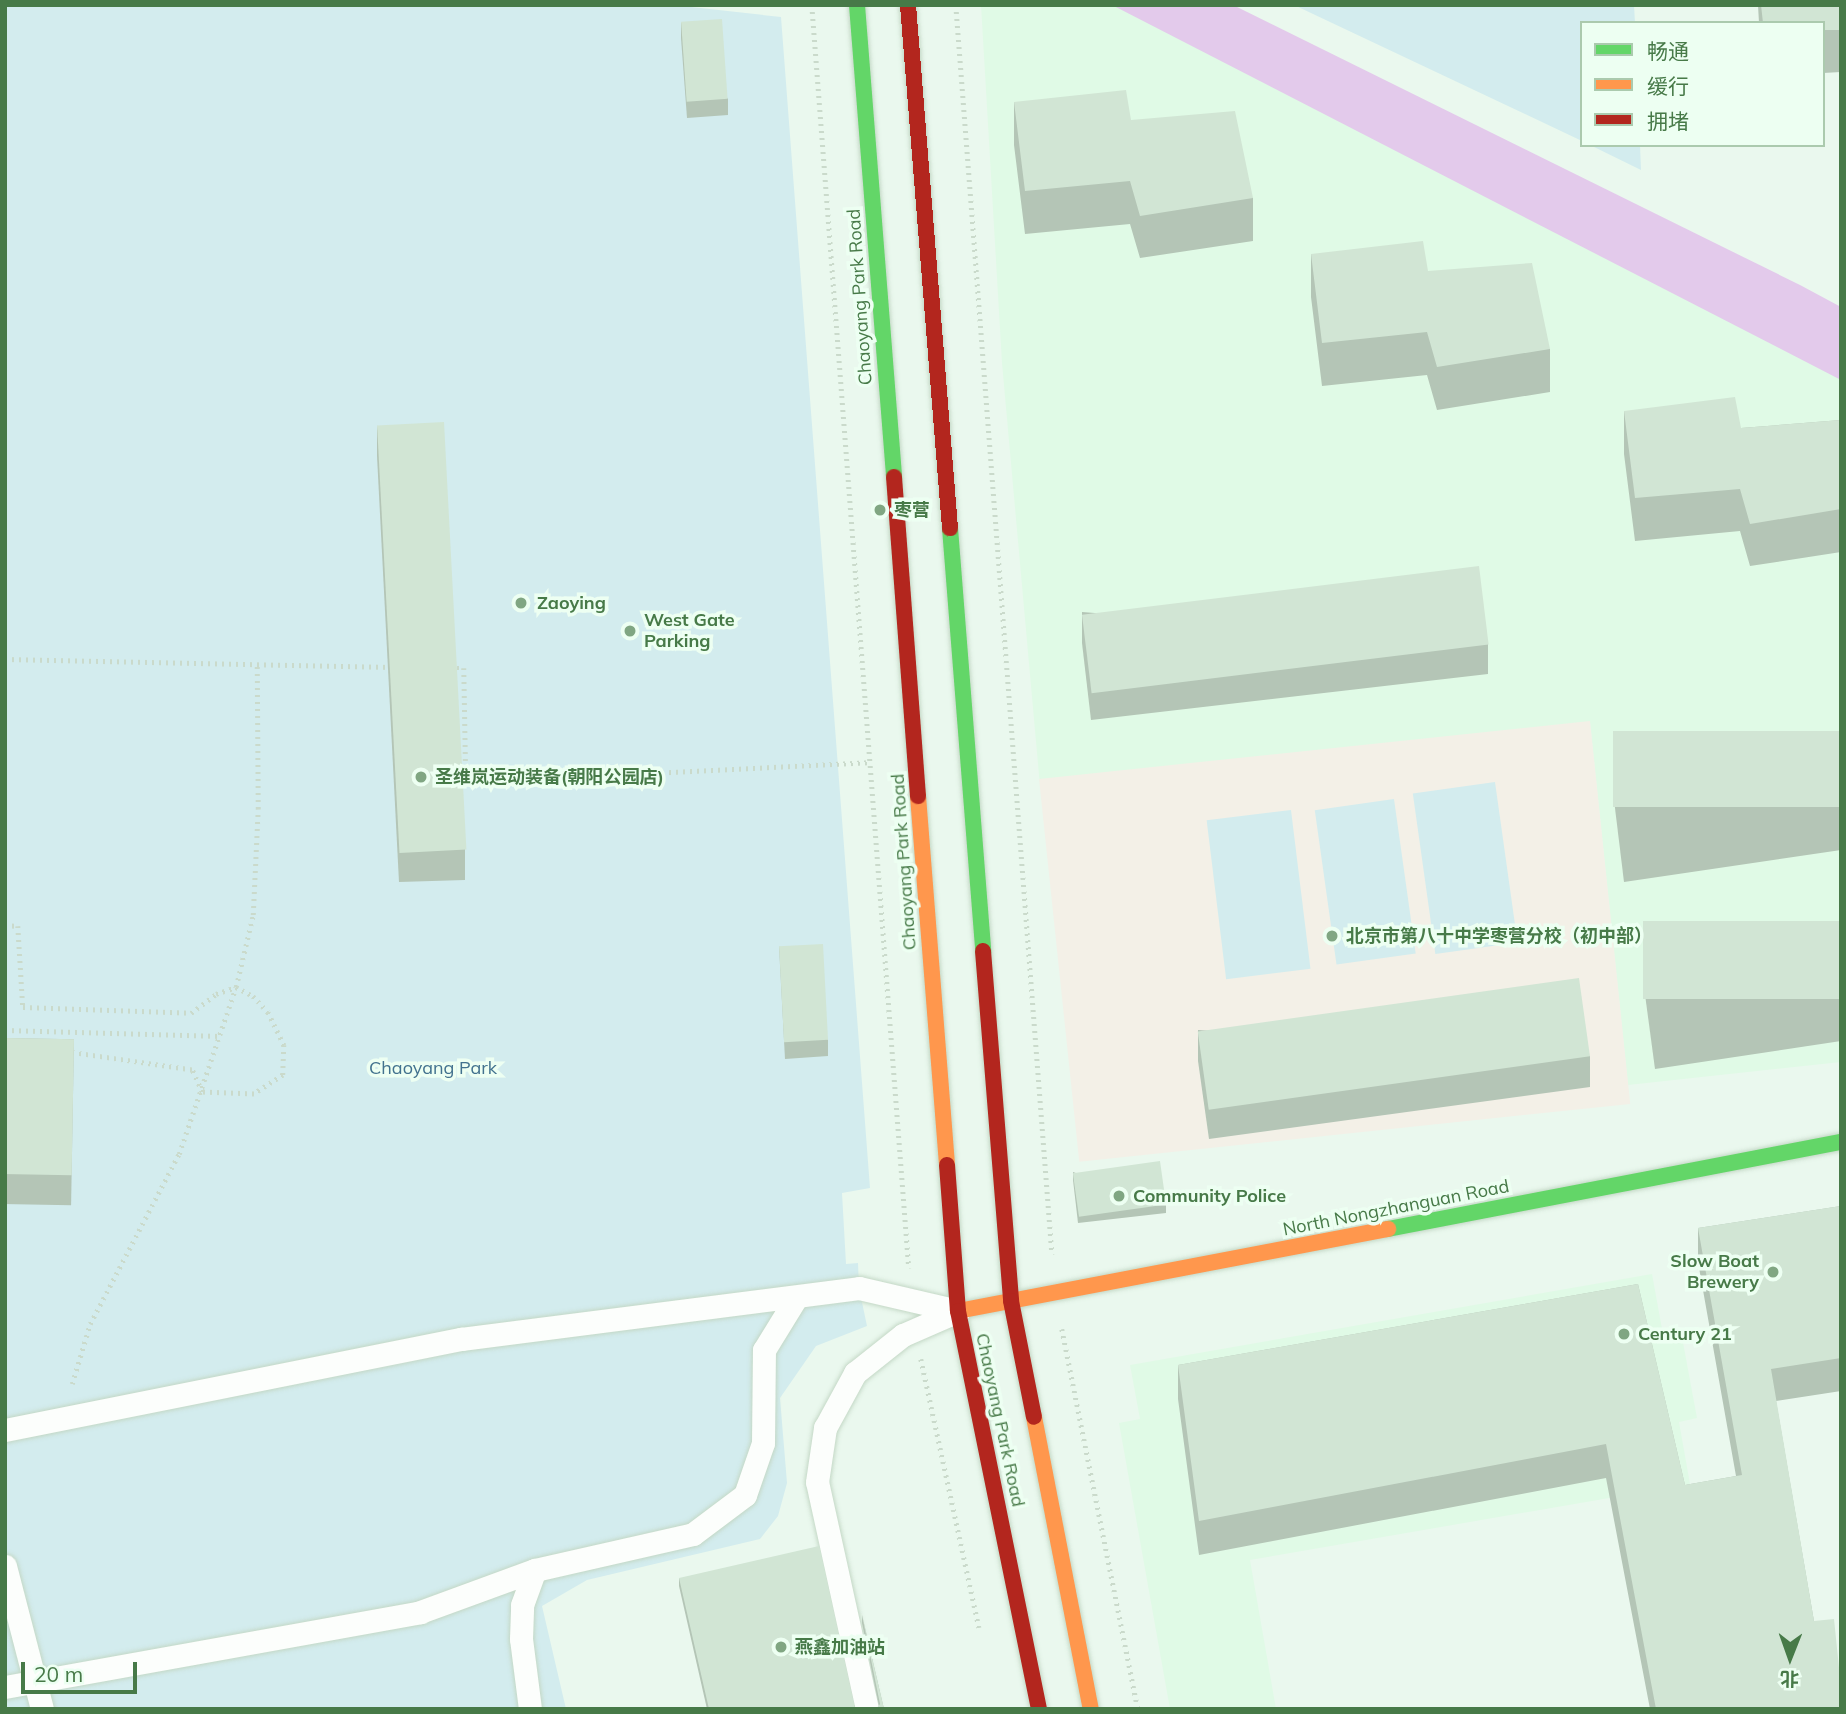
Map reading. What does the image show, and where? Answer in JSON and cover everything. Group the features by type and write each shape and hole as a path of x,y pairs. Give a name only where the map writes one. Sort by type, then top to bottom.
{"main road":[{"name":"Chaoyang Park Road","path":"857,5 958,1311 1039,1709"},
{"name":"Chaoyang Park Road","path":"908,5 1011,1301 1091,1709"},
{"name":"North Nongzhanguan Road","path":"958,1311 1841,1142"}],"lane":[{"path":"5,1430 461,1339 859,1288 958,1311"},
{"path":"5,1687 420,1612 535,1570 692,1534 745,1495 763,1443 764,1350 796,1298"},
{"path":"867,1709 817,1482 825,1428 855,1373 902,1335 958,1311"},
{"path":"5,1566 42,1709"},
{"path":"530,1709 521,1639 522,1605 535,1570"}],"path":[{"path":"956,5 1055,1292 1138,1709"},
{"path":"5,659 393,667"},
{"path":"62,1418 90,1324 179,1154 236,987 253,915 258,809 257,665"},
{"path":"442,668 464,668 467,782 868,761 915,764"},
{"path":"5,925 18,926 23,1007 191,1013 216,994 236,987 253,996 268,1012 284,1045 283,1075 254,1094 202,1092"},
{"path":"5,1030 221,1036"},
{"path":"58,1052 85,1052 192,1070 202,1092"}],"shaded area":[{"path":"981,5 1169,5 1841,325 1841,1062 1628,1085 1590,722 1040,786 1002,363"},
{"path":"1112,5 1233,5 1800,285 1841,307 1841,380"},
{"name":"北京市第八十中学枣营分校（初中部）","path":"1590,721 1630,1104 1079,1162 1039,779"},
{"path":"1652,1274 1664,1340 1682,1337 1697,1418 1679,1422 1690,1484 1250,1560 1276,1709 1170,1709 1119,1423 1140,1419 1130,1365"}],"green space":[{"name":"Chaoyang Park","path":"5,5 673,5 781,17 870,1188 842,1193 846,1264 858,1263 859,1288 867,1326 816,1346 780,1398 787,1483 778,1516 760,1539 587,1580 542,1606 566,1709 5,1709"},
{"path":"1294,5 1634,5 1635,21 1580,21 1580,140"},
{"path":"1594,147 1640,147 1641,170"},
{"path":"1495,782 1518,942 1435,954 1413,794"},
{"path":"1394,799 1416,953 1336,965 1315,810"},
{"path":"1291,810 1310,969 1226,979 1207,820"}],"building":[{"path":"1761,5 1841,5 1841,30 1825,30 1825,21 1763,21"},
{"path":"722,19 728,99 687,102 681,22"},
{"path":"1126,90 1131,120 1235,111 1253,198 1140,216 1130,181 1025,191 1014,102"},
{"path":"1423,241 1428,271 1532,263 1550,349 1437,367 1427,332 1322,343 1311,254"},
{"path":"1735,397 1741,428 1841,420 1841,509 1750,524 1740,489 1635,498 1624,411"},
{"path":"444,422 466,849 399,853 377,426"},
{"path":"1479,566 1489,644 1092,693 1082,615"},
{"path":"1613,731 1841,731 1841,807 1613,807"},
{"path":"1643,921 1841,921 1841,999 1643,999"},
{"path":"823,944 828,1040 784,1042 779,946"},
{"path":"1579,978 1590,1056 1209,1110 1198,1032"},
{"path":"5,1038 74,1039 72,1175 5,1174"},
{"name":"Community Police","path":"1160,1161 1166,1205 1079,1217 1073,1173"},
{"path":"1841,1206 1841,1358 1771,1369 1814,1621 1834,1619 1841,1709 1656,1709 1606,1444 1199,1521 1178,1365 1638,1284 1685,1485 1742,1475 1698,1228"},
{"name":"燕鑫加油站","path":"819,1546 856,1709 709,1709 679,1578"},
{"path":"862,1615 884,1709 876,1709 880,1704"}],"traffic: fast":[{"path":"857,5 894,477"},
{"path":"950,528 983,951"},
{"path":"1388,1229 1841,1142"}],"traffic: slow":[{"path":"918,796 947,1165"},
{"path":"958,1311 1388,1229"},
{"path":"1034,1417 1091,1709"}],"traffic: jam":[{"path":"908,5 950,528"},
{"path":"894,477 918,796"},
{"path":"983,951 1011,1301 1034,1417"},
{"path":"947,1165 958,1311 1039,1709"}],"place":[{"name":"枣营","path":"880,510"},
{"name":"Zaoying","path":"521,603"},
{"name":"West Gate Parking","path":"630,631"},
{"name":"圣维岚运动装备(朝阳公园店)","path":"421,777"},
{"name":"北京市第八十中学枣营分校（初中部）","path":"1332,936"},
{"name":"Community Police","path":"1119,1196"},
{"name":"Slow Boat Brewery","path":"1773,1272"},
{"name":"Century 21","path":"1624,1334"},
{"name":"燕鑫加油站","path":"781,1647"}]}
